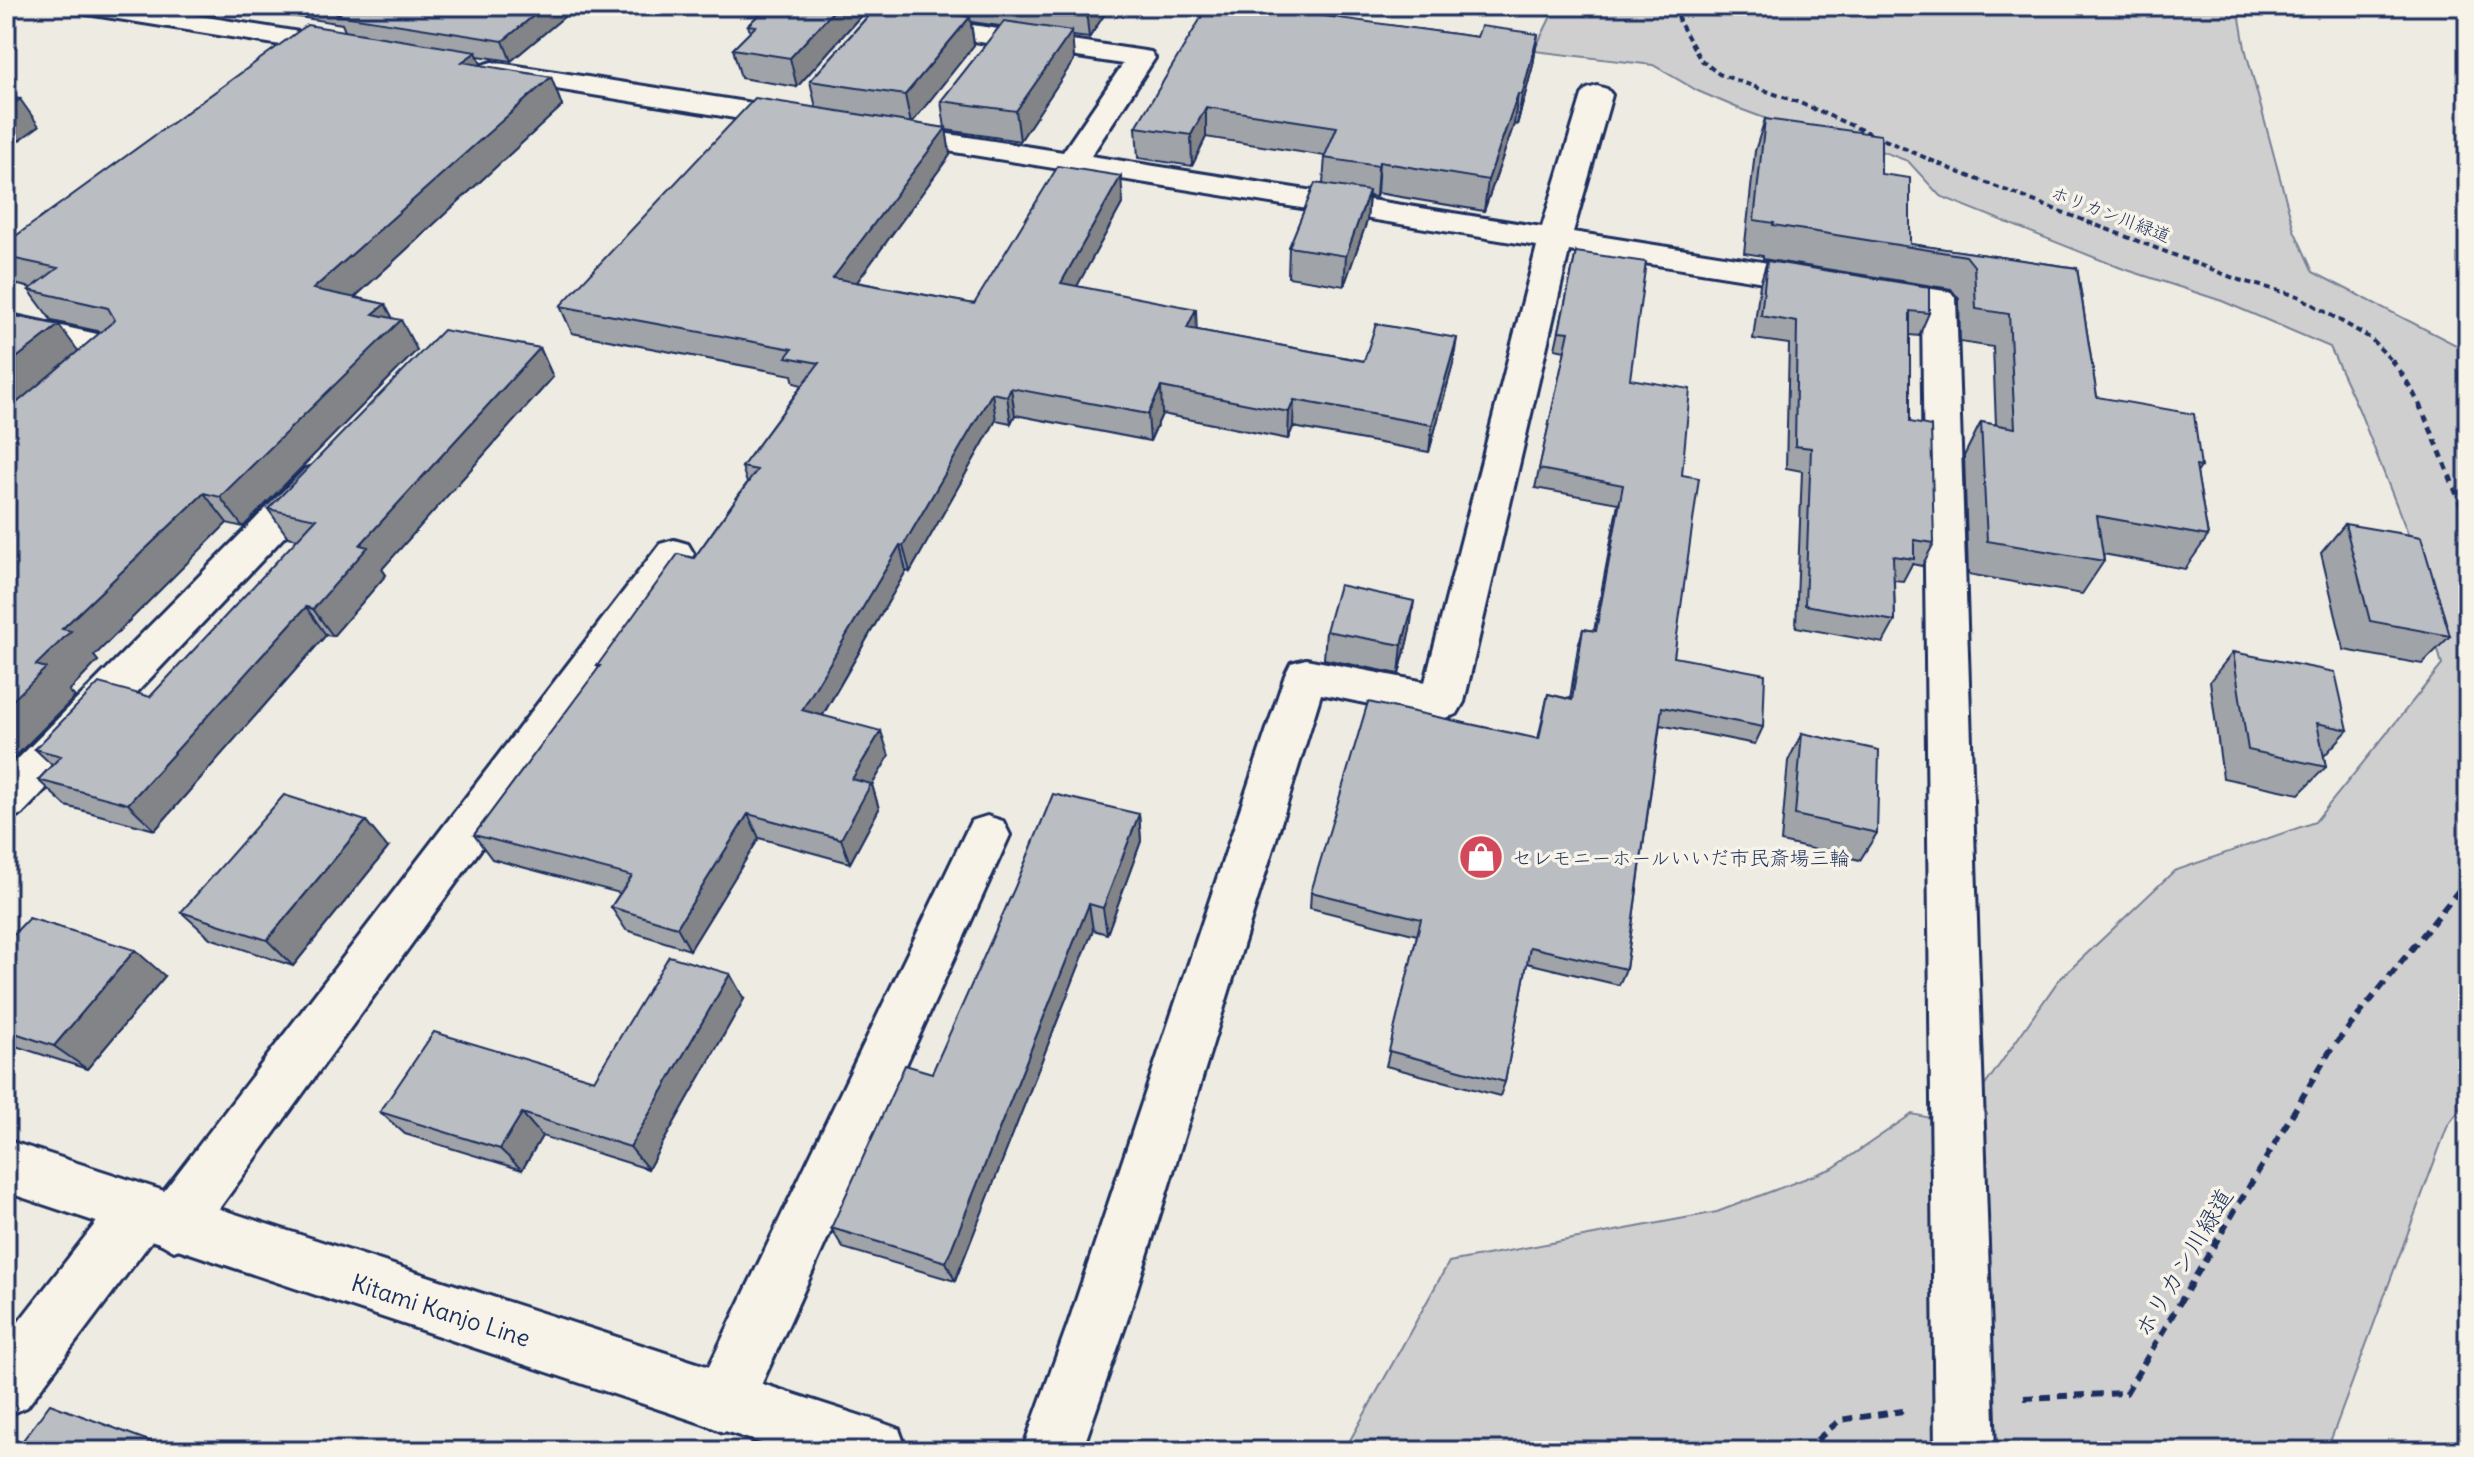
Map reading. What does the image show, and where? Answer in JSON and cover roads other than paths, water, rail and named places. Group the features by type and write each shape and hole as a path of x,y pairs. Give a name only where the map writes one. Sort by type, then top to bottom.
{"street":[{"path":"87,6 383,53"},
{"path":"892,21 990,48 1141,58 1071,163"},
{"path":"461,66 798,107 846,127 928,128 1071,163 1939,299 1965,1451"},
{"path":"1052,1451 1097,1324 1306,675 1442,702 1555,239 1597,95"},
{"path":"6,325 117,349 6,441"},
{"path":"6,801 346,449"},
{"path":"6,1386 157,1217 674,554"},
{"path":"723,1402 987,835"},
{"name":"Kitami Kanjo Line","path":"6,1166 877,1451"}],"place":[{"name":"セレモニーホールいいだ市民斎場三輪","path":"1481,857"}]}
